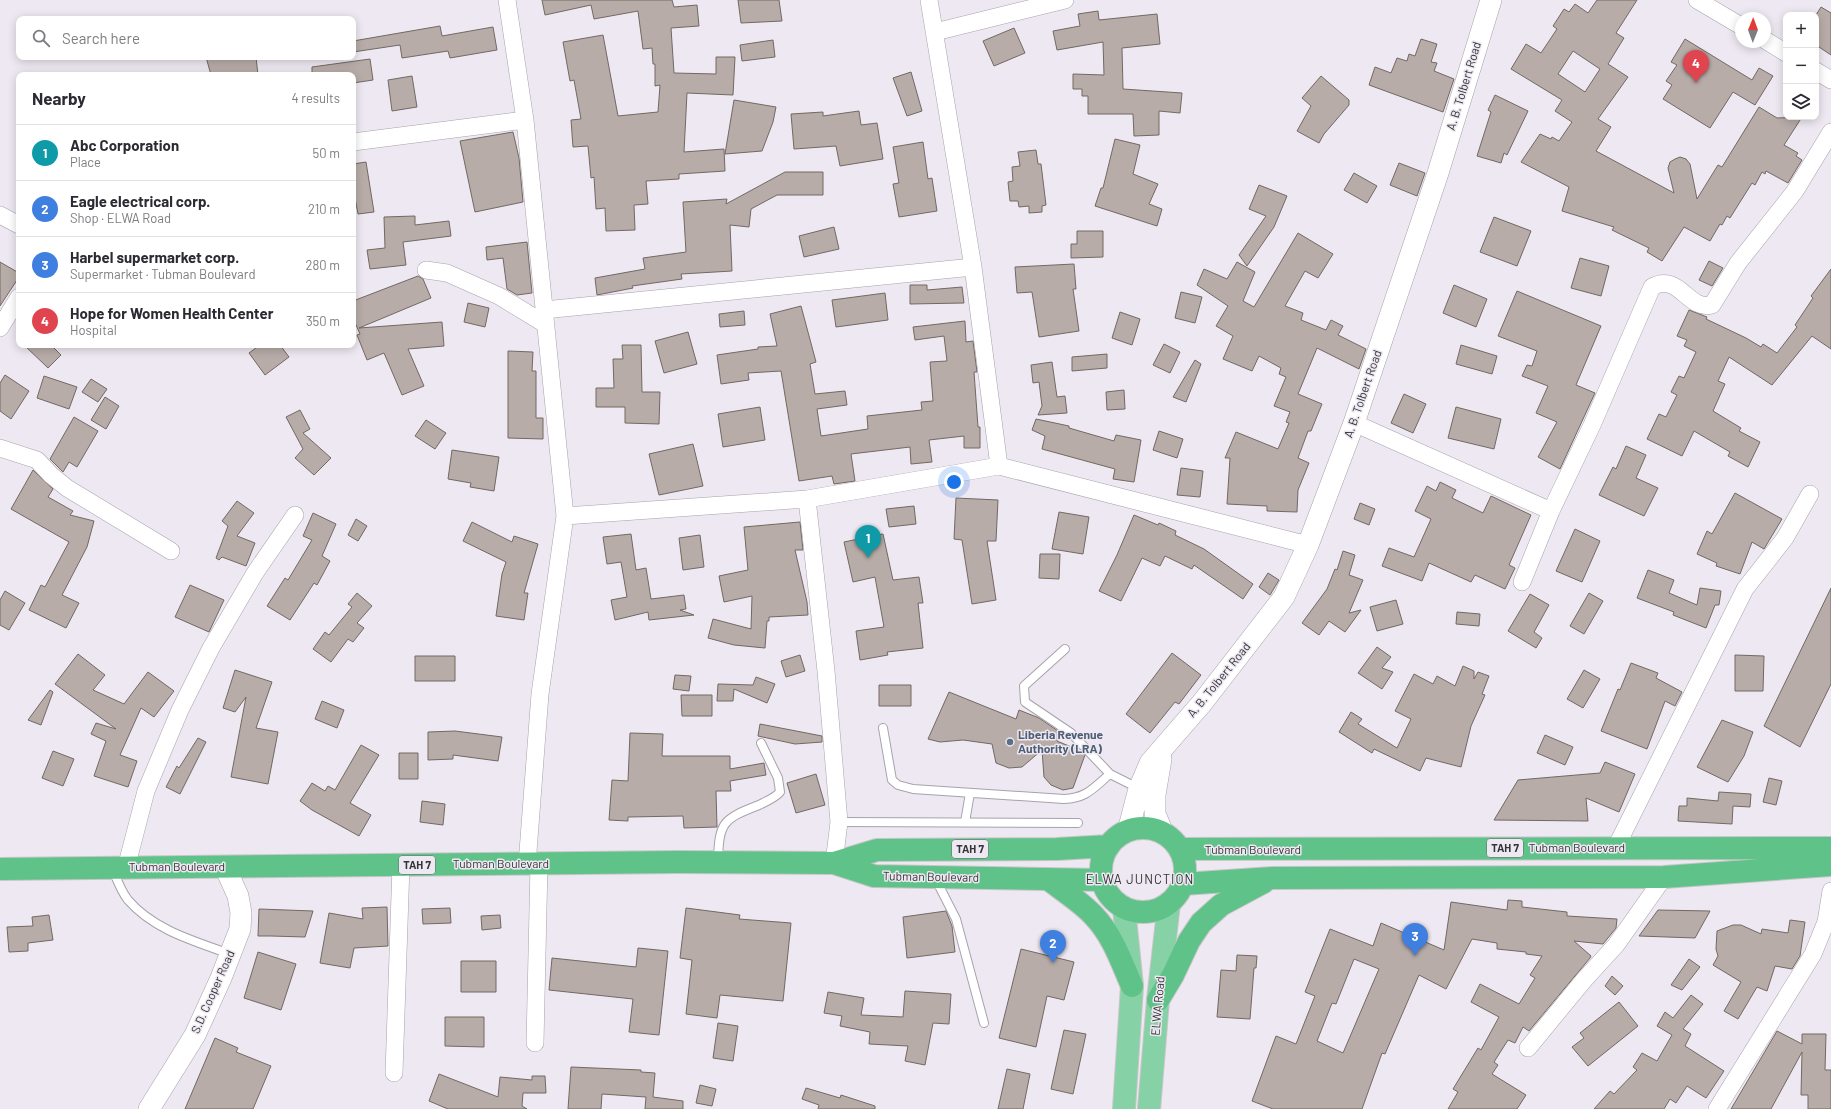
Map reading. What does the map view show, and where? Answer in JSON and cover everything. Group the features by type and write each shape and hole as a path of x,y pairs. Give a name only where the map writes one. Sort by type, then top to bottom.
{"highway":[{"path":"1151,829 1163,833 1180,849 1184,860 1185,872 1183,884 1178,895 1159,909 1147,912 1135,912 1124,908 1114,901 1102,880 1101,868 1103,857 1109,846 1117,838 1128,831 1151,829"},
{"name":"Tubman Boulevard","path":"0,869 718,862 834,863 877,850 1109,846"},
{"name":"Tubman Boulevard","path":"1180,849 1616,847 1831,848"},
{"name":"Tubman Boulevard","path":"834,863 874,876 1102,880"},
{"path":"1183,884 1272,878 1664,877 1831,865"},
{"path":"1158,1000 1173,975 1189,941 1201,923 1221,905 1272,878"},
{"path":"1048,879 1094,915 1104,927 1117,949 1132,986"}],"main road":[{"name":"ELWA Road","path":"1149,1109 1158,1000 1169,903"},
{"path":"1124,908 1132,986 1124,1109"}],"street":[{"path":"507,0 524,120 565,516 540,694 533,864 535,1043"},
{"path":"929,0 974,267 999,466"},
{"path":"935,32 1065,0"},
{"name":"A. B. Tolbert Road","path":"1128,831 1139,789 1150,763 1202,703 1284,597 1308,545 1354,423 1438,173 1491,0"},
{"path":"1698,0 1735,22"},
{"path":"1771,44 1783,51"},
{"path":"1819,73 1831,80"},
{"path":"356,142 524,120"},
{"path":"1522,582 1652,287 1659,282 1668,282 1701,306 1712,305 1738,263 1794,191 1831,132"},
{"path":"0,215 16,223"},
{"path":"426,270 447,273 544,317 974,267"},
{"path":"0,328 16,302"},
{"path":"1354,423 1552,511"},
{"path":"0,448 37,460 51,475 67,488 171,551"},
{"path":"565,516 807,499 999,466 1308,545"},
{"path":"1616,847 1745,589 1785,538 1810,494"},
{"path":"807,499 826,671 839,822 834,863"},
{"path":"119,868 146,791 180,710 211,648 255,573 295,515"},
{"path":"1162,750 1155,795 1155,814 1163,833"},
{"path":"394,1073 401,865"},
{"name":"S.D. Cooper Road","path":"149,1109 195,1035 231,955 240,929 241,912 238,896 225,867"},
{"path":"1528,1048 1584,980 1616,945 1664,877"},
{"path":"1717,1109 1813,954 1826,922 1831,891"}],"lane":[{"path":"1065,649 1024,686 1025,702 1071,733 1110,774 1139,789"},
{"path":"884,728 892,780 898,785 913,789 1077,799 1085,795 1110,774"},
{"path":"718,862 719,837 724,824 733,815 765,802 780,792 778,778 761,743"},
{"path":"965,822 970,793"},
{"path":"839,822 1078,823"},
{"path":"119,868 119,885 128,900 147,917 173,933 231,955"},
{"path":"935,878 956,919 984,1023"}],"building":[{"path":"542,0 672,0 674,7 697,5 699,26 671,28 674,73 716,74 716,57 735,57 733,95 687,93 684,152 724,149 725,171 679,174 679,179 646,181 648,204 634,205 635,230 606,231 605,208 596,209 594,177 591,178 588,146 573,147 571,120 581,119 574,80 570,81 563,42 603,35 618,116 658,112 660,85 655,86 655,64 653,64 652,48 643,49 638,11 594,19 591,5 545,15"},
{"path":"738,0 779,0 782,21 741,23"},
{"path":"1597,0 1637,0 1616,33 1624,38 1608,64 1628,77 1598,119 1611,127 1596,151 1674,193 1668,168 1670,162 1680,157 1686,159 1690,164 1697,199 1718,165 1722,167 1759,107 1777,118 1783,118 1783,120 1800,120 1784,145 1798,153 1796,156 1802,160 1788,183 1766,171 1765,174 1762,172 1755,185 1752,183 1730,218 1727,216 1722,225 1720,224 1710,241 1684,227 1662,261 1647,252 1649,248 1612,230 1614,227 1562,211 1569,187 1521,162 1540,134 1551,139 1552,137 1559,141 1572,122 1555,111 1562,100 1511,69 1526,44 1541,53 1557,29 1553,26 1564,9 1569,12 1575,4 1588,13","holes":["1573,51 1600,69 1585,92 1558,74"]},
{"path":"1821,7 1831,13 1831,55 1819,47 1818,12"},
{"path":"1098,11 1099,20 1157,14 1160,44 1122,48 1123,89 1182,93 1180,113 1159,111 1159,135 1134,136 1133,114 1088,114 1088,96 1082,96 1082,89 1073,89 1073,74 1104,75 1103,42 1057,50 1053,31 1080,26 1078,14"},
{"path":"440,26 442,36 493,27 497,50 450,58 448,51 402,58 400,45 356,52 356,40"},
{"path":"1014,28 1025,53 994,66 983,41"},
{"path":"1421,39 1437,44 1431,62 1437,63 1434,71 1454,79 1443,112 1369,85 1375,67 1391,73 1397,58 1407,61 1409,54 1415,56"},
{"path":"1685,39 1752,80 1759,68 1773,76 1755,105 1733,92 1710,128 1663,99 1672,85 1666,81 1677,65 1671,62"},
{"path":"773,40 775,57 742,61 740,45"},
{"path":"370,59 373,80 356,83 356,72 312,72 312,67"},
{"path":"207,60 256,60 258,72 210,72"},
{"path":"911,72 922,111 907,116 893,78"},
{"path":"412,76 417,107 392,111 388,80"},
{"path":"1321,76 1349,100 1349,105 1324,134 1319,143 1297,131 1311,106 1302,98"},
{"path":"1495,95 1528,111 1507,155 1504,153 1501,163 1477,156 1491,112 1488,110"},
{"path":"734,100 776,107 773,122 762,151 725,154"},
{"path":"859,111 861,125 877,123 883,159 840,166 836,146 794,149 791,114 823,112 823,116"},
{"path":"513,132 519,158 523,202 475,212 460,141"},
{"path":"1115,139 1140,145 1133,174 1158,184 1149,204 1162,209 1157,226 1095,206 1101,188 1103,188"},
{"path":"923,142 928,179 932,178 937,211 899,217 893,184 899,183 893,147"},
{"path":"1036,150 1038,164 1041,164 1046,205 1042,206 1042,212 1029,213 1029,206 1019,207 1018,201 1010,201 1008,182 1013,181 1012,167 1020,166 1018,152"},
{"path":"366,162 374,212 358,214 356,203 356,164"},
{"path":"1399,163 1425,173 1417,196 1390,185"},
{"path":"785,172 823,172 823,195 777,195 751,209 749,227 730,225 732,271 681,274 682,279 632,286 633,288 597,295 595,278 645,269 643,258 686,252 683,202 727,199 726,204"},
{"path":"1354,173 1377,186 1367,203 1344,190"},
{"path":"1259,185 1287,196 1274,227 1247,266 1239,255 1266,216 1249,209"},
{"path":"415,216 415,225 449,221 451,236 403,242 406,265 370,269 367,250 385,248 384,217"},
{"path":"1494,217 1531,231 1517,266 1480,252"},
{"path":"834,227 839,249 804,257 799,236"},
{"path":"1077,231 1103,231 1103,257 1071,258 1071,244 1077,244"},
{"path":"1298,233 1333,254 1318,278 1305,271 1285,306 1303,313 1301,320 1326,330 1331,320 1343,326 1338,335 1366,349 1359,369 1317,348 1298,394 1322,404 1311,431 1308,431 1298,458 1309,463 1298,490 1297,512 1267,511 1267,506 1227,504 1230,458 1225,458 1236,432 1278,449 1289,423 1286,422 1290,412 1274,406 1286,377 1279,374 1281,368 1259,356 1252,371 1223,359 1233,336 1216,326 1228,306 1197,285 1204,269 1227,279 1237,262 1255,272 1243,301 1254,307"},
{"path":"527,242 532,293 517,295 507,289 503,258 487,260 486,247"},
{"path":"1580,258 1609,266 1601,296 1571,288"},
{"path":"1709,261 1723,268 1712,286 1699,280"},
{"path":"0,262 16,271 16,282 0,306"},
{"path":"1074,264 1076,289 1073,289 1079,331 1039,337 1032,292 1017,293 1015,267"},
{"path":"1831,269 1831,349 1812,336 1772,385 1729,357 1718,381 1725,384 1713,411 1741,428 1739,431 1760,442 1748,467 1728,456 1730,452 1694,431 1682,456 1647,439 1659,414 1666,417 1677,395 1671,392 1679,376 1684,378 1696,352 1684,346 1687,340 1677,336 1689,310 1707,317 1706,319 1746,338 1761,347 1763,344 1777,353 1797,327 1795,325 1813,298 1811,296"},
{"path":"418,276 423,279 431,298 359,328 442,322 444,346 408,349 424,386 402,395 384,353 367,360 357,335 360,334 356,325 356,300"},
{"path":"910,285 927,285 927,290 962,287 964,303 910,304"},
{"path":"1454,285 1487,299 1476,327 1443,313"},
{"path":"1517,291 1601,326 1576,385 1595,393 1560,469 1538,457 1557,422 1536,413 1548,386 1522,376 1527,365 1532,366 1537,351 1498,336"},
{"path":"1181,292 1202,297 1195,323 1175,318"},
{"path":"885,293 888,320 836,327 832,300"},
{"path":"468,303 489,308 485,327 464,322"},
{"path":"801,306 816,362 810,364 815,394 845,391 847,405 817,409 821,436 868,429 867,416 922,410 921,402 933,401 930,362 947,361 944,336 915,340 913,327 965,321 966,342 973,341 977,372 974,372 978,427 980,427 980,448 964,448 964,436 929,440 932,462 911,464 910,447 851,454 855,481 834,484 832,476 799,481 781,371 748,373 749,380 721,384 717,355 758,349 758,347 777,346 770,314"},
{"path":"744,311 745,325 720,327 719,314"},
{"path":"1120,312 1140,319 1132,345 1112,338"},
{"path":"688,332 697,364 664,373 655,341"},
{"path":"1164,344 1180,352 1170,373 1153,365"},
{"path":"622,345 641,345 642,392 660,392 659,424 625,423 625,407 596,407 596,388 614,388 613,359 623,359"},
{"path":"1461,345 1497,356 1492,374 1456,364"},
{"path":"27,348 54,348 61,355 48,368"},
{"path":"256,348 282,348 289,357 265,375 249,353"},
{"path":"508,351 533,352 532,371 536,371 536,418 543,418 543,439 508,438"},
{"path":"1107,354 1107,368 1072,371 1072,357"},
{"path":"1195,360 1201,364 1186,402 1173,397"},
{"path":"1052,362 1057,397 1065,396 1067,413 1038,415 1042,406 1039,382 1033,383 1031,365"},
{"path":"5,375 29,391 11,419 0,411 0,383"},
{"path":"44,376 77,387 69,409 37,398"},
{"path":"91,379 107,389 98,402 82,392"},
{"path":"1124,390 1125,409 1107,410 1106,392"},
{"path":"1404,394 1426,404 1413,433 1391,423"},
{"path":"105,397 119,406 106,429 91,420"},
{"path":"760,407 765,440 723,447 718,414"},
{"path":"1456,407 1501,419 1494,449 1448,438"},
{"path":"300,410 310,429 303,433 331,458 314,475 295,458 303,449 286,417"},
{"path":"74,417 98,431 77,467 69,462 63,472 50,459"},
{"path":"1036,419 1069,426 1069,428 1114,441 1116,435 1141,440 1134,482 1113,479 1115,469 1042,449 1045,436 1032,430"},
{"path":"426,420 446,433 435,449 415,436"},
{"path":"1159,431 1183,439 1177,458 1153,450"},
{"path":"693,444 703,486 659,495 649,454"},
{"path":"1626,446 1646,455 1636,478 1658,488 1644,516 1599,495 1613,467 1616,469"},
{"path":"452,450 499,457 494,491 470,487 471,483 448,479"},
{"path":"1181,468 1203,471 1200,497 1177,495"},
{"path":"33,470 53,489 48,497 73,511 70,515 94,521 87,547 62,595 79,603 66,628 29,610 41,585 45,587 69,542 11,509"},
{"path":"1440,482 1456,490 1452,498 1483,513 1491,496 1531,515 1509,565 1515,568 1505,589 1475,575 1471,582 1429,563 1422,581 1382,566 1389,548 1414,557 1431,519 1415,511 1427,486 1436,491"},
{"path":"1735,493 1782,519 1764,549 1752,542 1740,574 1716,566 1717,563 1697,554 1707,531 1712,534"},
{"path":"956,498 998,500 996,541 987,541 996,600 972,604 962,540 954,539"},
{"path":"237,501 254,513 237,536 255,543 246,566 222,557 219,560 216,558 228,526 222,521"},
{"path":"1360,503 1375,509 1369,525 1354,519"},
{"path":"914,506 916,524 889,527 886,509"},
{"path":"1059,512 1089,517 1083,554 1052,549"},
{"path":"313,513 336,524 322,556 330,561 317,585 314,583 290,620 267,606 285,578 288,580 312,540 303,536"},
{"path":"1134,515 1158,525 1159,523 1176,531 1175,535 1204,549 1253,584 1243,599 1194,565 1192,569 1165,556 1160,566 1142,558 1121,601 1099,591 1117,555"},
{"path":"356,519 367,526 358,541 348,535"},
{"path":"472,522 512,542 514,536 538,544 524,593 528,593 524,620 496,616 502,574 506,562 463,541"},
{"path":"800,522 803,550 795,550 807,602 808,615 769,617 769,621 767,621 765,648 734,645 708,638 713,619 751,629 752,596 724,602 719,576 748,570 744,527"},
{"path":"1575,529 1600,541 1582,582 1556,571"},
{"path":"631,534 636,570 646,568 651,599 684,595 686,609 680,610 694,615 649,620 648,612 615,620 611,600 627,597 621,562 607,564 603,537"},
{"path":"883,534 893,580 919,577 923,603 918,603 923,648 887,652 888,655 860,660 856,631 884,627 875,577 853,582 844,542"},
{"path":"700,535 704,567 683,570 679,538"},
{"path":"1343,551 1355,555 1349,575 1363,580 1349,613 1361,610 1345,632 1329,621 1319,635 1302,623 1327,589 1335,569 1337,570"},
{"path":"1040,554 1060,554 1059,579 1039,578"},
{"path":"1648,570 1674,580 1669,593 1697,605 1700,588 1721,591 1719,605 1715,605 1706,628 1673,615 1674,612 1637,598"},
{"path":"1268,573 1279,580 1270,595 1259,587"},
{"path":"190,585 224,600 209,632 175,617"},
{"path":"1831,588 1831,684 1800,747 1764,726"},
{"path":"5,591 25,603 9,630 0,625 0,600"},
{"path":"357,593 372,606 357,623 364,628 353,642 348,639 331,662 313,649 325,632 329,635 352,607 348,604"},
{"path":"1589,593 1603,601 1584,634 1570,626"},
{"path":"1530,594 1549,605 1534,632 1542,638 1536,648 1508,631"},
{"path":"1396,600 1403,624 1377,631 1370,607"},
{"path":"1457,612 1480,614 1479,626 1456,624"},
{"path":"1377,647 1391,657 1382,668 1393,672 1382,689 1358,673"},
{"path":"1172,653 1201,675 1179,704 1175,702 1150,733 1126,714"},
{"path":"78,654 105,675 93,690 124,704 148,672 174,691 154,717 141,708 120,755 137,761 128,787 94,776 106,741 91,734 96,723 116,729 55,684"},
{"path":"800,655 805,671 786,677 781,661"},
{"path":"1735,655 1764,656 1763,691 1735,691"},
{"path":"415,656 455,656 455,681 415,681"},
{"path":"1631,663 1658,673 1656,678 1682,692 1675,706 1665,701 1647,749 1601,731 1618,689 1620,690"},
{"path":"1463,666 1474,671 1474,679 1478,672 1489,676 1482,694 1485,695 1471,726 1461,767 1426,758 1420,771 1374,749 1372,753 1339,732 1351,712 1362,719 1358,724 1397,748 1411,719 1395,711 1414,674 1433,684 1437,676 1455,686"},
{"path":"235,670 272,682 256,728 278,732 268,784 231,777 246,697 235,712 223,708"},
{"path":"1584,670 1600,679 1583,708 1567,699"},
{"path":"675,675 691,676 689,691 673,689"},
{"path":"756,677 775,684 767,703 734,689 733,701 717,701 718,684 753,685"},
{"path":"879,685 911,685 911,706 879,706"},
{"path":"50,690 53,692 41,725 28,720"},
{"path":"949,692 1016,719 1019,710 1039,718 1061,733 1057,741 1081,751 1085,755 1073,788 1063,790 1051,785 1044,777 1042,750 1022,767 1009,768 996,763 992,744 963,740 940,742 928,739"},
{"path":"681,695 712,695 712,716 682,716"},
{"path":"322,701 344,710 337,728 315,719"},
{"path":"1722,720 1753,732 1744,756 1728,782 1697,767"},
{"path":"760,724 822,736 822,742 795,744 758,736"},
{"path":"455,731 502,737 498,761 453,755 453,759 428,760 428,732"},
{"path":"630,733 663,734 662,756 730,756 730,769 764,763 766,775 730,781 731,791 716,791 717,827 684,828 683,816 628,817 628,821 609,820 612,780 628,781"},
{"path":"1545,735 1573,747 1565,765 1537,753"},
{"path":"198,738 206,742 180,794 166,787 177,766 179,768"},
{"path":"361,745 379,755 350,803 371,815 359,836 312,810 300,801 312,783 325,791 328,786 335,790"},
{"path":"53,751 74,759 63,786 42,778"},
{"path":"399,753 418,753 418,779 399,779"},
{"path":"1605,762 1635,774 1619,812 1586,798 1588,821 1494,820 1518,780 1600,773"},
{"path":"816,774 825,805 796,813 787,783"},
{"path":"1769,778 1782,781 1776,805 1763,802"},
{"path":"1719,792 1751,794 1750,807 1733,806 1732,824 1678,821 1679,806 1687,806 1687,798 1718,801"},
{"path":"422,801 445,804 443,825 420,822"},
{"path":"1508,900 1522,901 1522,907 1567,912 1567,916 1617,919 1616,928 1603,944 1574,941 1591,956 1590,958 1529,1031 1523,1027 1515,1043 1508,1040 1494,1062 1498,1065 1492,1074 1526,1095 1517,1109 1448,1109 1458,1092 1453,1089 1478,1048 1481,1050 1499,1017 1471,1002 1480,984 1519,1004 1535,978 1530,975 1542,956 1526,954 1526,952 1497,949 1497,943 1472,939 1446,989 1419,975 1385,1054 1382,1053 1362,1109 1273,1109 1252,1101 1276,1036 1296,1044 1315,996 1305,992 1330,929 1373,946 1381,923 1444,950 1451,902 1507,910","holes":["1354,959 1379,969 1343,1053 1317,1041 1332,1003 1336,1004"]},
{"path":"387,907 388,946 354,948 350,968 320,963 329,913 363,919 362,908"},
{"path":"450,908 451,923 423,924 422,909"},
{"path":"686,908 740,915 739,919 791,923 783,1001 720,995 717,1018 686,1014 692,960 680,958"},
{"path":"259,909 313,911 305,937 258,936"},
{"path":"1658,910 1710,911 1695,938 1639,936"},
{"path":"946,911 952,926 955,952 907,958 903,917"},
{"path":"49,915 53,940 28,943 28,951 9,952 7,927 33,926 32,917"},
{"path":"500,915 501,928 482,930 481,916"},
{"path":"1790,920 1805,922 1800,956 1792,969 1775,966 1767,991 1757,987 1738,1019 1724,1011 1741,982 1713,965 1718,956 1716,949 1717,931 1733,925 1741,925 1761,934 1762,929 1788,933"},
{"path":"638,948 668,951 659,1035 629,1032 633,999 549,990 552,958 636,967"},
{"path":"1021,949 1074,962 1064,1000 1047,996 1036,1047 999,1038"},
{"path":"258,952 296,964 281,1010 244,998"},
{"path":"1237,955 1257,956 1256,968 1254,968 1250,1019 1217,1017 1221,970 1236,971"},
{"path":"1689,959 1700,967 1682,990 1671,985"},
{"path":"461,961 496,961 496,992 461,992"},
{"path":"1612,976 1623,986 1615,995 1605,986"},
{"path":"905,991 951,994 949,1024 933,1023 925,1065 905,1061 908,1046 869,1044 870,1032 840,1026 842,1016 824,1013 828,992 864,998 861,1015 903,1017"},
{"path":"1691,995 1703,1004 1683,1029 1691,1034 1685,1046 1724,1071 1706,1098 1687,1086 1676,1103 1670,1099 1664,1109 1594,1109 1610,1091 1614,1094 1637,1070 1633,1067 1642,1053 1657,1061 1672,1035 1657,1026 1665,1012 1673,1018"},
{"path":"1619,1002 1638,1026 1588,1066 1572,1047 1584,1038 1580,1033"},
{"path":"445,1017 484,1017 484,1047 445,1046"},
{"path":"718,1023 738,1026 733,1061 713,1058"},
{"path":"1064,1030 1086,1034 1073,1094 1051,1089"},
{"path":"1777,1031 1802,1044 1802,1034 1826,1034 1825,1070 1831,1070 1831,1109 1808,1109 1808,1095 1801,1095 1802,1052 1771,1109 1731,1109"},
{"path":"215,1038 238,1048 236,1052 271,1066 253,1109 185,1109"},
{"path":"571,1067 641,1070 641,1072 655,1073 653,1097 683,1101 683,1109 645,1109 646,1097 602,1094 601,1109 568,1109"},
{"path":"1007,1069 1030,1074 1023,1109 998,1109"},
{"path":"439,1074 498,1097 500,1077 532,1080 532,1076 545,1076 546,1093 523,1093 522,1106 527,1109 448,1109 429,1101"},
{"path":"700,1085 716,1089 712,1106 696,1103"},
{"path":"806,1088 840,1098 841,1095 875,1106 875,1109 818,1109 819,1105 802,1099"}],"place":[{"name":"Hope for Women Health Center","path":"1696,83"},
{"name":"Abc Corporation","path":"868,558"},
{"name":"Liberia Revenue Authority (LRA)","path":"1010,742"},
{"name":"Harbel supermarket corp.","path":"1415,956"},
{"name":"Eagle electrical corp.","path":"1053,963"}],"district":[{"name":"ELWA JUNCTION","path":"1140,879"}]}
